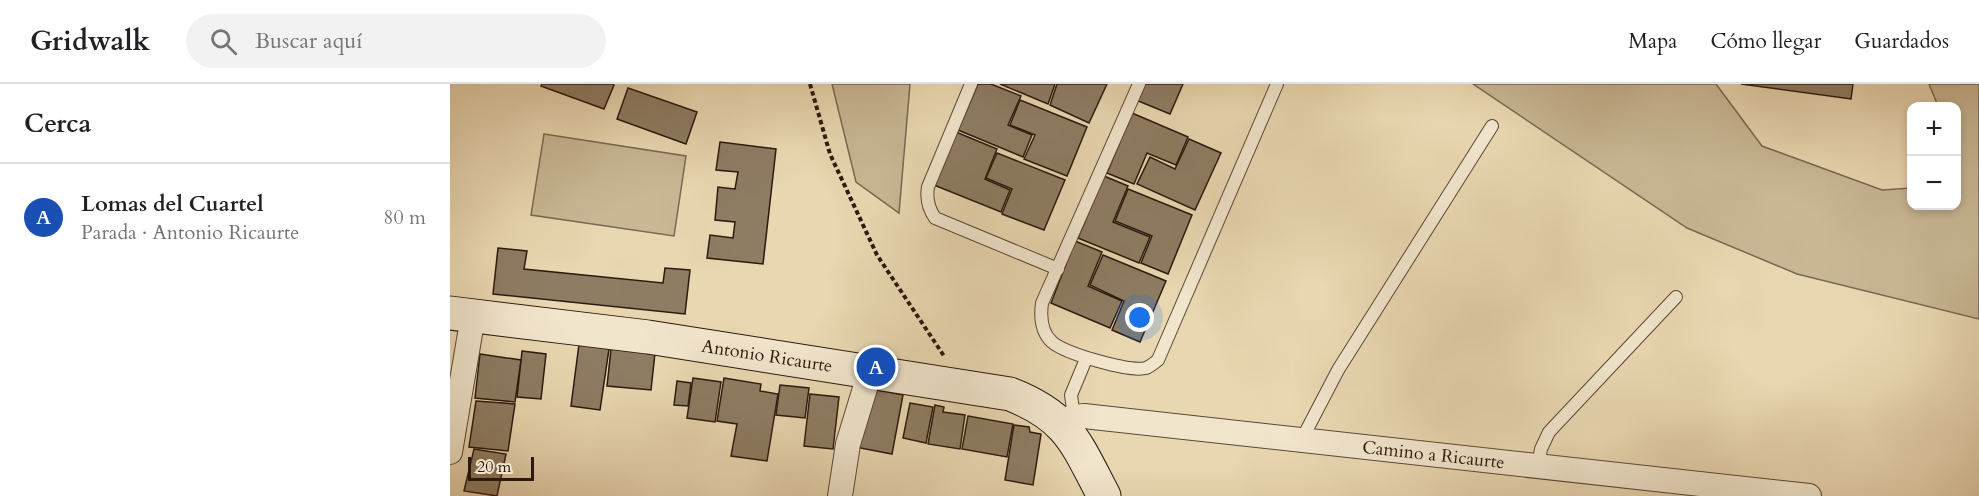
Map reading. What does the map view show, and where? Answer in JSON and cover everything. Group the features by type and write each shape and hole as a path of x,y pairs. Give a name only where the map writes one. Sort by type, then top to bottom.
{"main road":[{"name":"Antonio Ricaurte","path":"461,315 648,337 1010,394 1039,405 1067,420 1077,446 1104,496"}],"street":[{"path":"450,452 461,315"},
{"path":"840,496 848,444 870,372"},
{"name":"Camino a Ricaurte","path":"1067,420 1091,416 1538,466 1750,493 1809,496"}],"lane":[{"path":"971,84 928,187 927,196 931,212 935,218 1058,269"},
{"path":"1139,84 1042,303 1043,328 1059,347 1086,359 1143,368 1158,360 1277,84"},
{"path":"1302,440 1338,370 1492,126"},
{"path":"1538,466 1541,449 1549,432 1676,297"},
{"path":"1067,420 1071,395 1086,359"}],"path":[{"path":"810,84 830,154 878,255 964,387"}],"shaded area":[{"path":"832,84 910,84 899,213 856,182"},
{"path":"1473,84 1716,84 1762,146 1882,190 1907,188 1907,210 1961,210 1961,102 1936,102 1929,84 1979,84 1979,319 1797,274 1687,228"},
{"path":"544,134 686,156 674,236 531,215"}],"building":[{"path":"542,84 614,85 604,109 541,86"},
{"path":"978,84 991,84 1021,96 1008,125 1032,135 1023,157 958,130"},
{"path":"1000,84 1055,84 1048,104"},
{"path":"1057,84 1107,84 1089,123 1050,105"},
{"path":"1143,84 1183,84 1170,114 1136,100"},
{"path":"1741,84 1853,84 1851,99"},
{"path":"628,88 697,112 686,144 617,119"},
{"path":"1020,100 1087,127 1067,176 1024,159 1035,135 1010,125"},
{"path":"1132,113 1188,137 1176,165 1147,153 1134,184 1107,173"},
{"path":"956,132 997,149 985,179 1010,190 1001,212 934,185"},
{"path":"1189,139 1221,153 1195,210 1137,184 1150,157 1175,169"},
{"path":"720,142 776,149 763,264 707,258 710,235 733,238 735,222 715,220 718,187 735,189 738,172 716,170"},
{"path":"997,153 1065,180 1044,230 1002,214 1012,189 986,178"},
{"path":"1104,176 1128,186 1113,222 1150,237 1139,263 1078,238"},
{"path":"1128,189 1192,215 1168,274 1141,263 1152,236 1115,221"},
{"path":"1075,241 1102,252 1088,286 1122,301 1110,328 1051,303"},
{"path":"498,248 527,251 524,269 663,283 665,268 690,270 685,314 493,294"},
{"path":"1103,255 1166,281 1140,342 1112,330 1124,301 1090,285"},
{"path":"579,344 609,349 600,410 571,406"},
{"path":"611,349 655,353 651,390 607,386"},
{"path":"522,351 546,354 541,399 517,397"},
{"path":"480,354 521,360 515,402 475,398"},
{"path":"693,378 721,382 715,422 687,418"},
{"path":"724,378 761,384 760,391 778,394 767,461 731,456 737,424 717,421"},
{"path":"677,381 691,383 688,406 674,405"},
{"path":"780,385 809,388 805,418 776,415"},
{"path":"867,388 903,395 892,454 855,447"},
{"path":"810,394 839,397 833,449 804,446"},
{"path":"476,401 515,404 508,451 469,447"},
{"path":"910,403 933,407 926,443 903,438"},
{"path":"935,405 944,407 943,412 965,415 960,449 928,444"},
{"path":"968,416 1013,424 1007,457 962,449"},
{"path":"1014,425 1029,427 1030,432 1041,434 1033,485 1005,480"},
{"path":"474,449 506,454 497,496 464,491"}],"place":[{"name":"Lomas del Cuartel","path":"876,367"}]}
